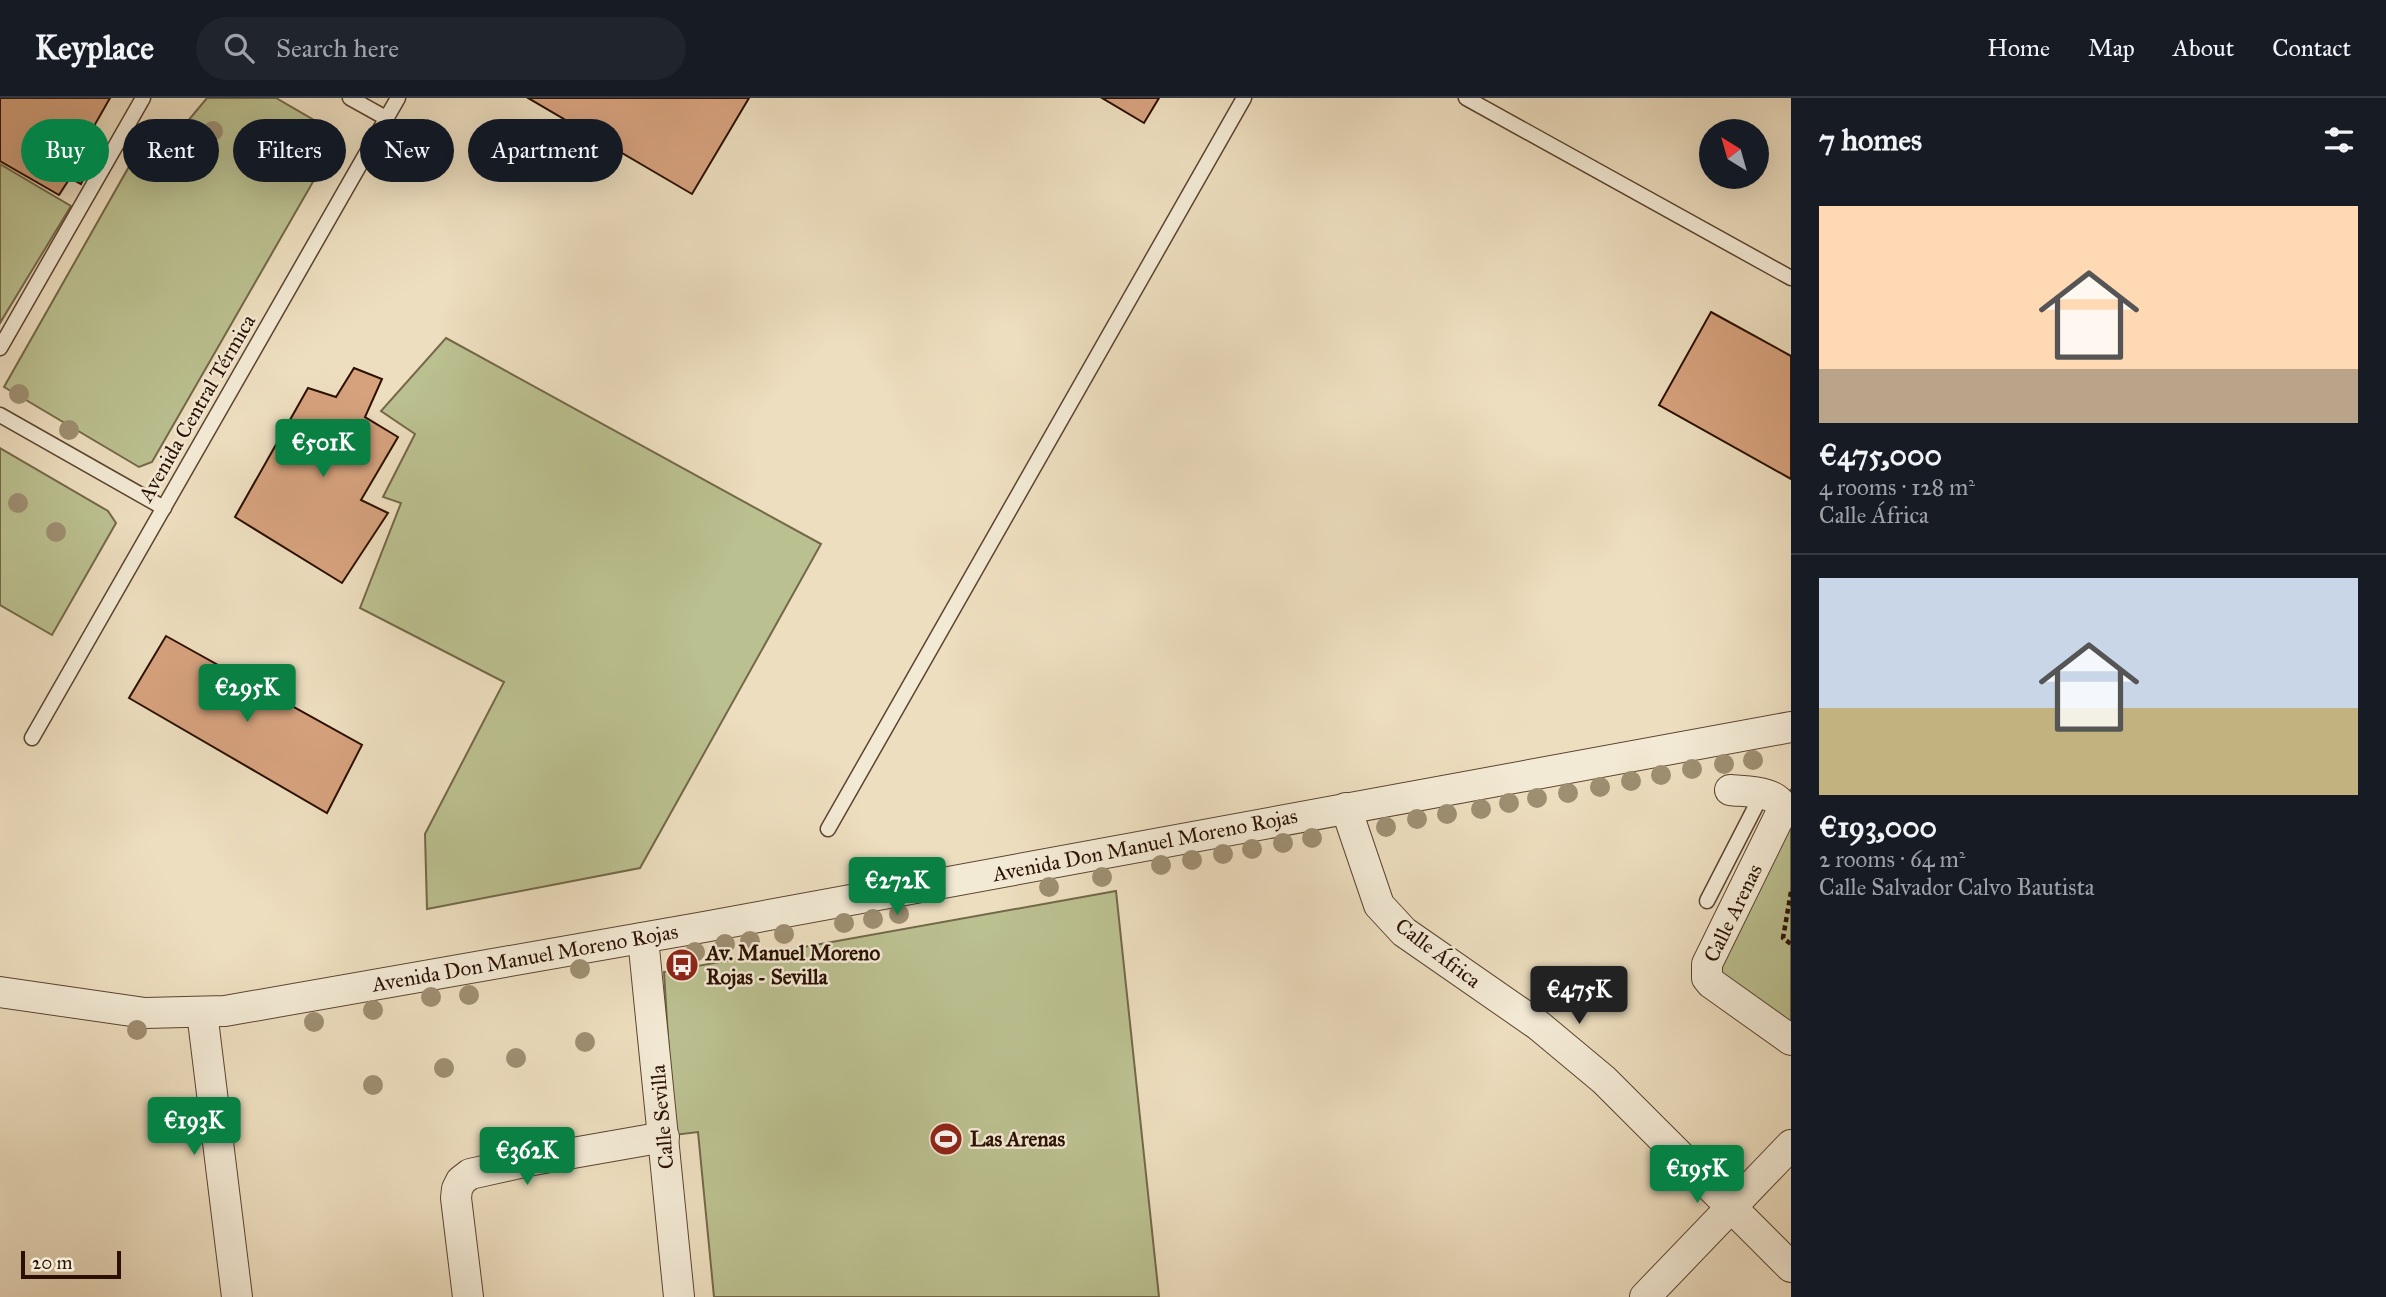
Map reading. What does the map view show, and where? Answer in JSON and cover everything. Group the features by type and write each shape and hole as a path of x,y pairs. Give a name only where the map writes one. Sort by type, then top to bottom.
{"street":[{"name":"Avenida Don Manuel Moreno Rojas","path":"0,992 145,1013 225,1011 643,938 1791,727"},
{"path":"1730,790 1762,793"},
{"name":"Calle Arenas","path":"1762,793 1778,800 1783,809 1705,970 1711,983 1791,1040"},
{"name":"Calle África","path":"1346,807 1379,905 1404,932 1538,1025 1604,1080 1791,1267"},
{"name":"Calle Sevilla","path":"643,938 679,1297"},
{"path":"202,1012 237,1297"},
{"path":"467,1297 456,1198 461,1181 470,1174 533,1160 664,1138"},
{"path":"1645,1297 1791,1145"}],"lane":[{"path":"0,348 143,98"},
{"path":"350,98 386,118"},
{"name":"Avenida Central Térmica","path":"32,738 398,98"},
{"path":"828,829 1244,98"},
{"path":"1466,98 1791,278"},
{"path":"0,415 164,508"},
{"path":"1707,901 1762,793"}],"path":[{"path":"1791,892 1783,937 1791,944"}],"green space":[{"path":"207,98 276,98 312,119 233,119 233,182 313,182 152,462 139,467 4,387 123,177 123,182 219,182 219,119 190,119"},
{"path":"0,164 21,176 21,182 30,182 71,206 0,323"},
{"path":"446,338 821,544 640,868 427,909 425,834 504,682 360,608 401,503 383,497 415,434 381,411"},
{"path":"0,448 108,511 116,523 52,635 0,605"},
{"path":"1791,789 1791,1040 1707,964"},
{"name":"Las Arenas","path":"1116,891 1159,1297 714,1297 698,1132 674,1135 664,972"}],"building":[{"path":"0,98 110,98 98,119 21,119 21,173 0,161"},
{"path":"528,98 749,98 692,194 623,154 623,119 564,119"},
{"path":"1102,98 1159,98 1144,123"},
{"path":"36,182 67,182 59,195"},
{"path":"1711,312 1791,356 1791,479 1659,405"},
{"path":"354,368 382,379 365,417 398,437 361,500 388,513 342,583 235,517 308,388 336,397"},
{"path":"166,636 362,745 327,813 129,698"}],"place":[{"name":"Av. Manuel Moreno Rojas - Sevilla","path":"682,965"},
{"name":"Las Arenas","path":"946,1139"}]}
